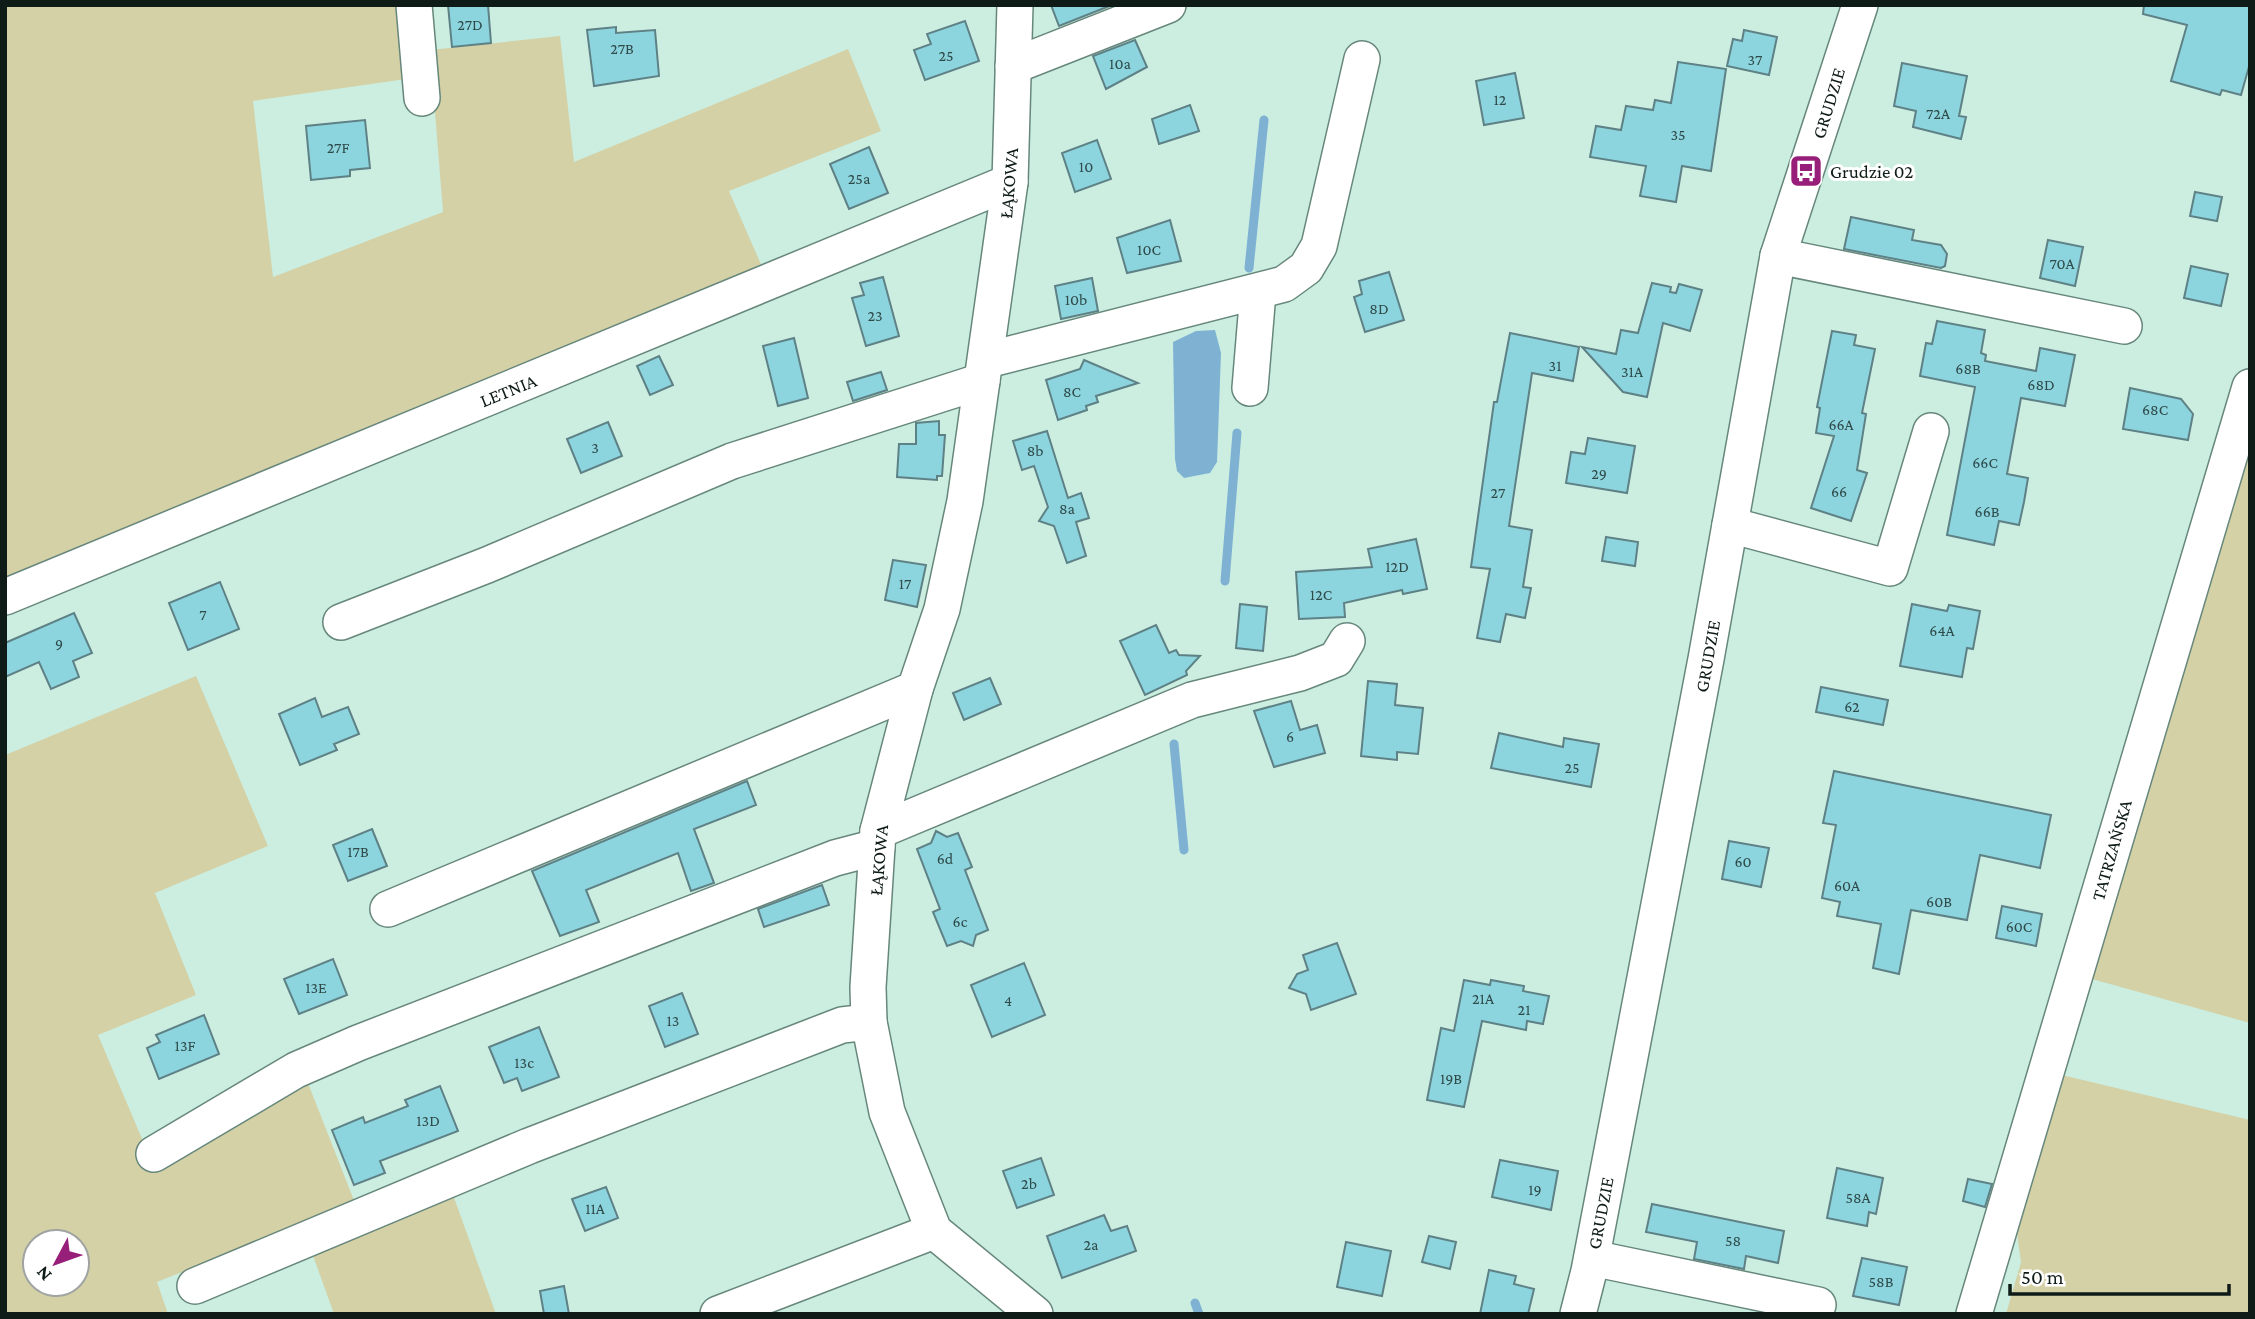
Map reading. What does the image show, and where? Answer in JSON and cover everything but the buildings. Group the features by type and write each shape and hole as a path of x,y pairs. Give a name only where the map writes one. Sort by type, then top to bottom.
{"street":[{"path":"414,5 422,98"},
{"name":"ŁĄKOWA","path":"1015,5 1010,182 985,371 954,560 915,689 877,839 868,987 869,1022 887,1112 934,1231 1035,1314"},
{"path":"1013,66 1168,5"},
{"name":"GRUDZIE","path":"1578,1314 1592,1258 1778,256 1860,5"},
{"path":"341,622 487,565 732,461 985,371 1284,284 1306,268 1319,246 1362,59"},
{"name":"LETNIA","path":"5,597 1010,182"},
{"path":"1778,256 2124,326"},
{"path":"1250,388 1258,292"},
{"name":"TATRZAŃSKA","path":"1975,1314 2250,387"},
{"path":"1730,525 1890,568 1931,430"},
{"path":"154,1154 296,1070 835,858 1192,700 1300,673 1336,659 1347,641"},
{"path":"388,909 915,689"},
{"path":"195,1286 529,1146 842,1025 869,1022"},
{"path":"718,1314 934,1231"},
{"path":"1592,1258 1818,1305"}],"shaded area":[{"path":"5,5 403,5 413,78 253,101 273,277 443,212 430,50 560,36 574,162 848,49 881,131 729,191 763,269 5,581"},
{"path":"2250,428 2250,1023 2092,979"},
{"path":"196,676 268,846 155,893 196,995 98,1035 154,1167 306,1078 355,1203 157,1282 168,1314 5,1314 5,755"},
{"path":"2062,1075 2250,1120 2250,1314 2006,1314 2021,1262 2015,1219"},
{"path":"452,1192 496,1314 334,1314 311,1250"}],"water":[{"path":"1215,330 1221,353 1217,462 1210,473 1184,478 1177,471 1175,459 1173,342 1196,331"}],"waterway":[{"path":"1249,268 1264,120"},
{"path":"1225,581 1237,433"},
{"path":"1174,744 1184,850"},
{"path":"1195,1303 1199,1314"}],"place":[{"name":"Grudzie 02","path":"1806,171"}]}
